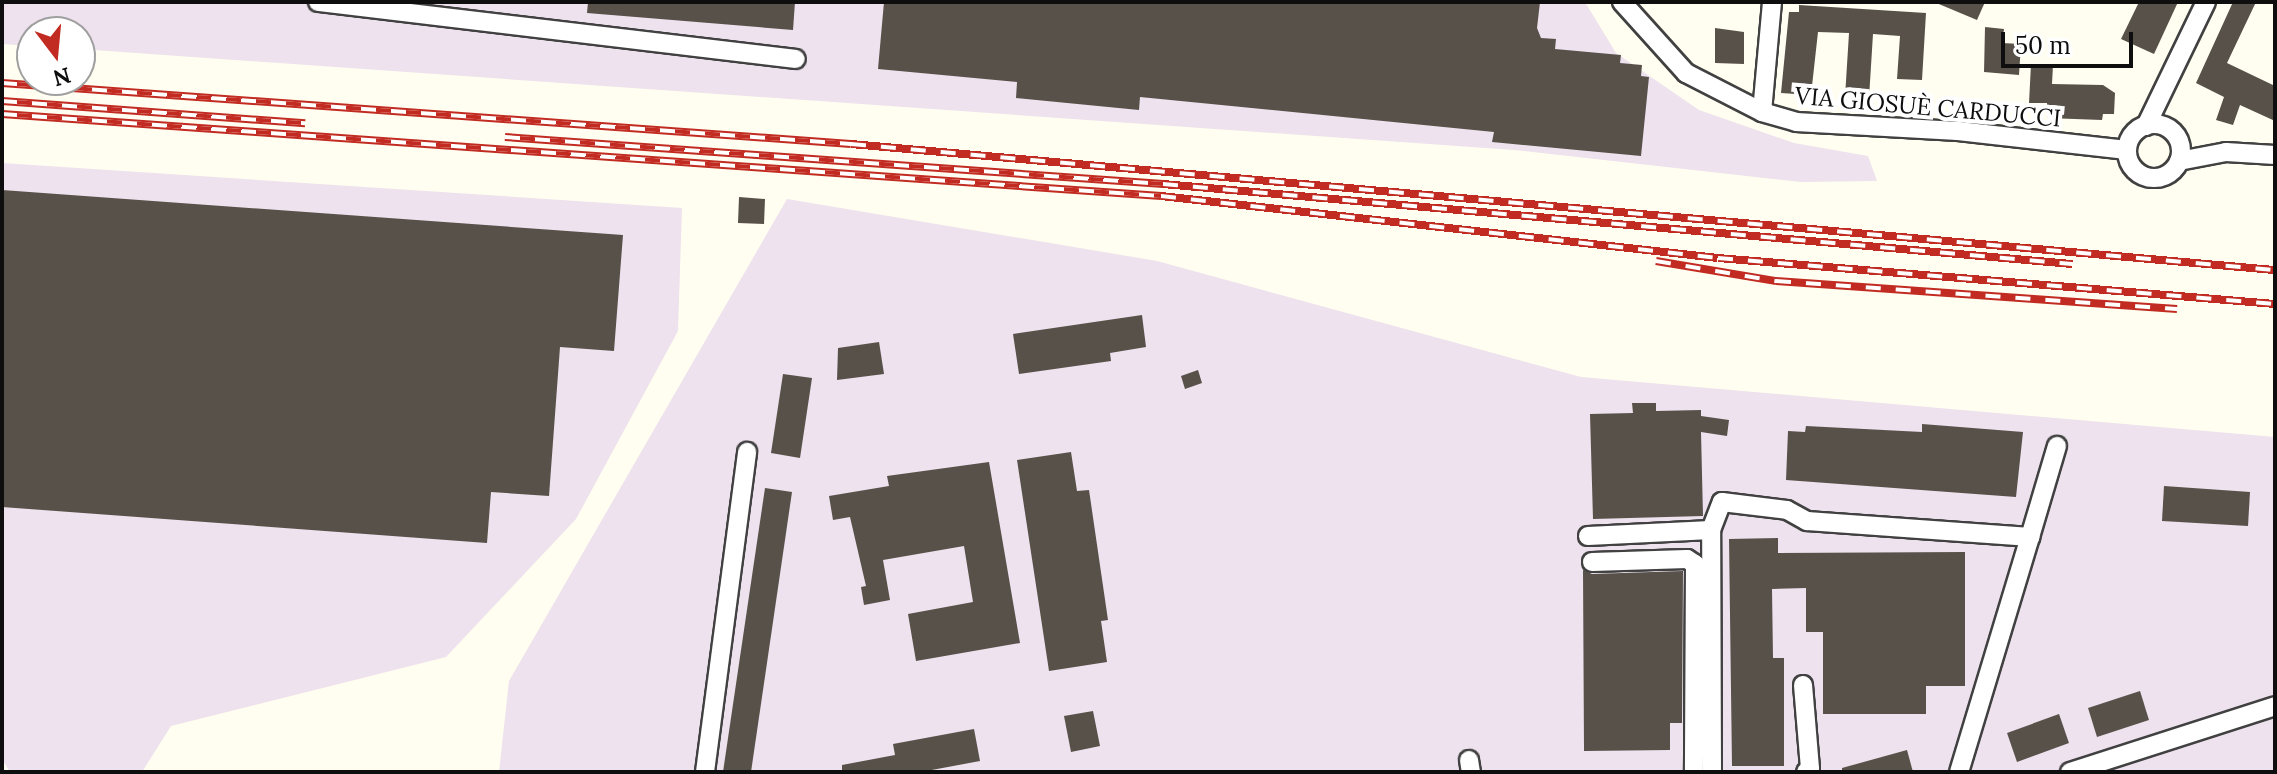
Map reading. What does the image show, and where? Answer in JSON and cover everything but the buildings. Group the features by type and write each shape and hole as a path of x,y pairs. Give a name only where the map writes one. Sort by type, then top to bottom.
{"street":[{"path":"318,2 796,59"},
{"name":"VIA GIOSUÈ CARDUCCI","path":"1622,2 1686,73 1762,112 1796,122 1958,131 2127,150"},
{"path":"1762,112 1772,2"},
{"path":"2206,2 2146,126 2133,135 2127,150 2136,172 2152,178 2169,174 2179,161 2226,152 2275,155"},
{"path":"2146,126 2162,126 2176,136 2179,161"},
{"path":"1959,772 2057,446"},
{"path":"705,772 747,452"},
{"path":"1712,772 1711,530 1722,502 1787,510 1807,521 2030,537"},
{"path":"1588,536 1711,530"},
{"path":"1592,562 1687,559 1695,564 1694,772"},
{"path":"1803,685 1810,769 1806,772"},
{"path":"2070,772 2275,706"}],"shaded area":[{"path":"2,2 1585,2 1616,53 1699,110 1794,143 1868,156 1877,181 1801,182 1514,150 96,50 96,16 16,16 16,45 2,44"},
{"path":"2,163 682,208 678,331 576,519 446,657 171,726 142,772 10,772 2,759"},
{"path":"787,199 1157,261 1581,377 2275,437 2275,772 499,772 509,681"}],"railway":[{"path":"2,83 851,144 2275,270"},
{"path":"2,101 305,123"},
{"path":"2,114 1161,196 1718,258 2275,304"},
{"path":"505,137 1163,184 2072,264"},
{"path":"1656,261 1776,281 2177,309"}]}
